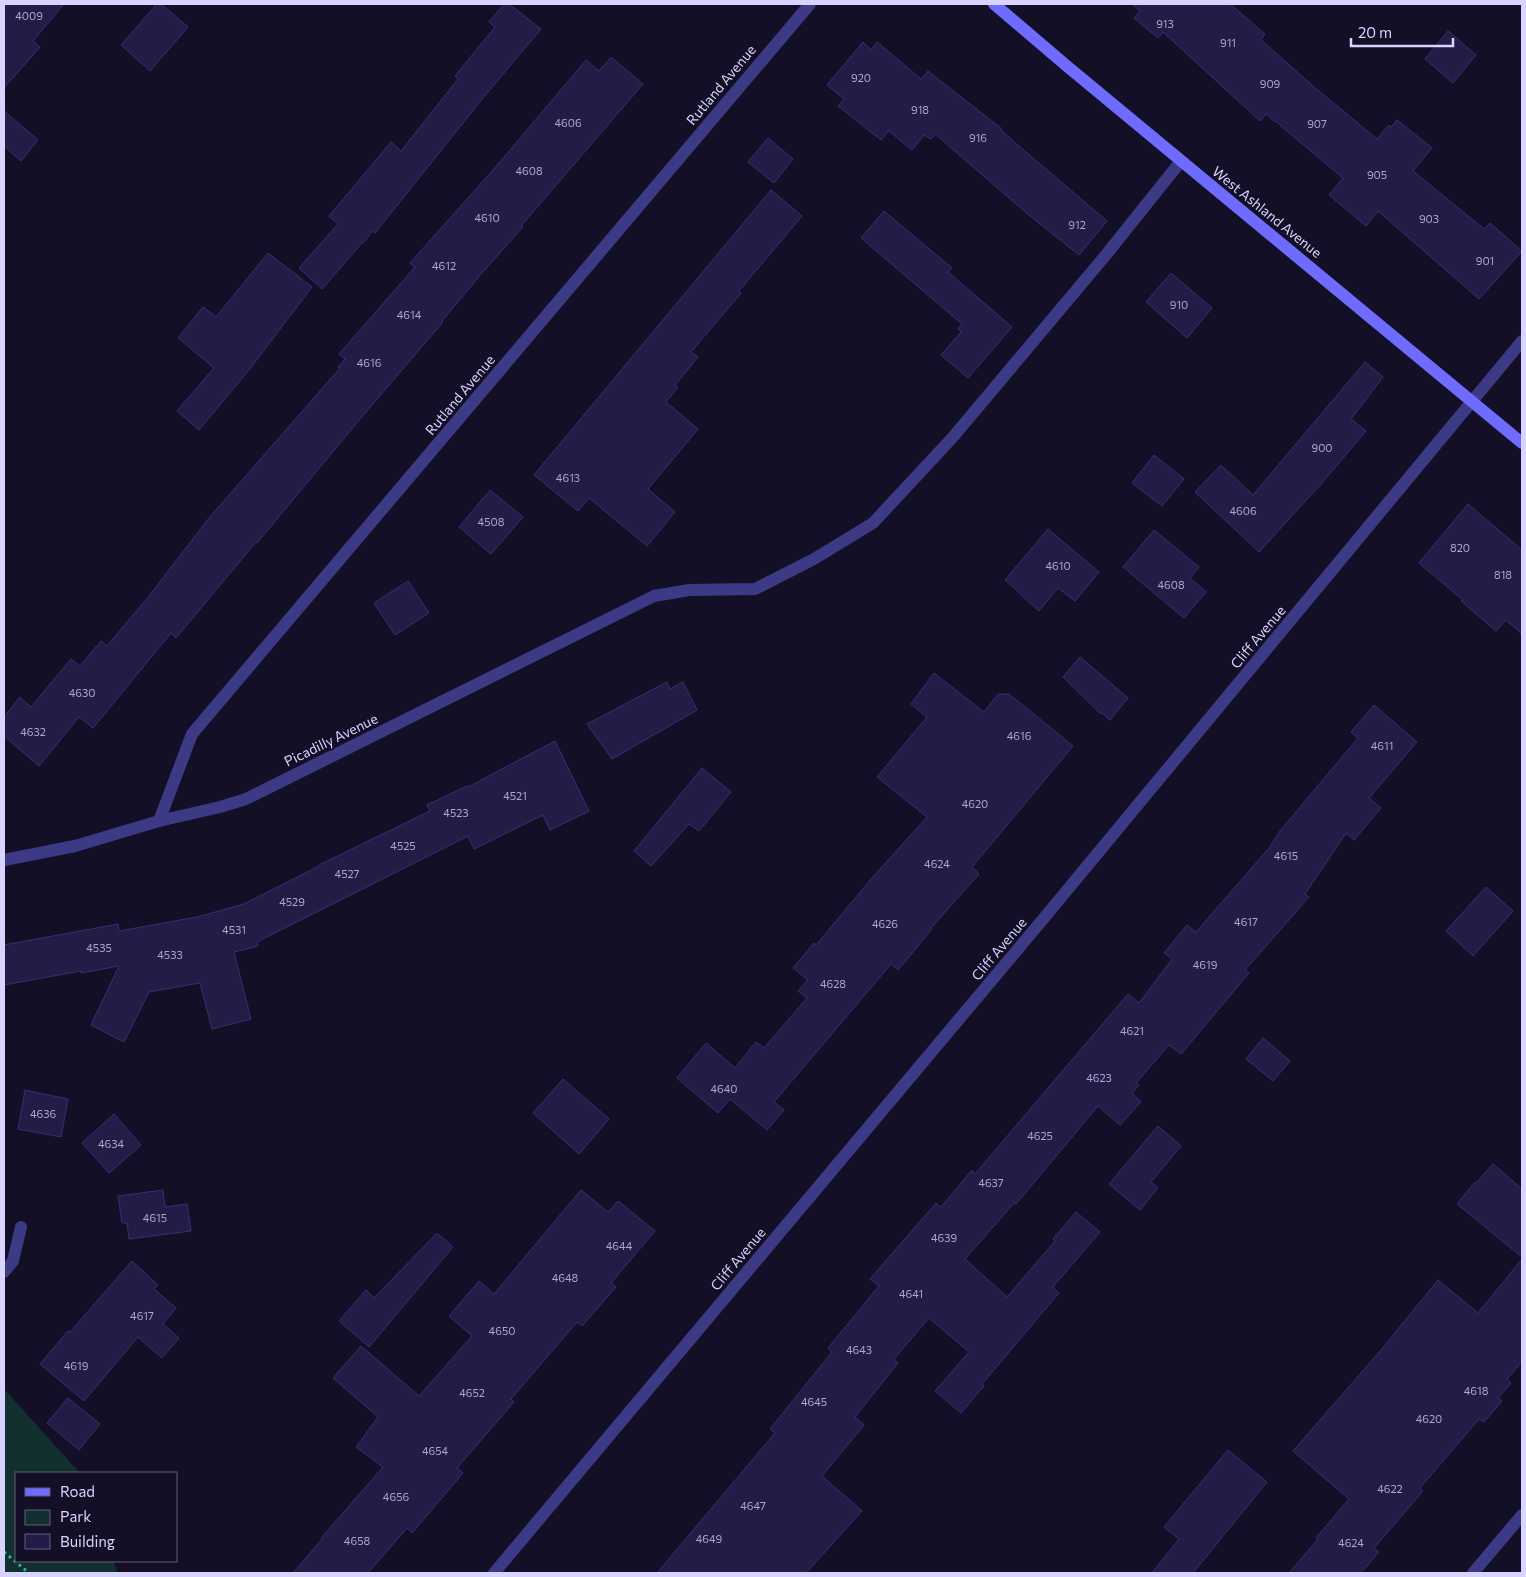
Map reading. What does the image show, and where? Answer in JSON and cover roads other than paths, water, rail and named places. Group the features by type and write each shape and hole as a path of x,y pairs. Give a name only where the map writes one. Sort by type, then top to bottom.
{"street":[{"name":"Rutland Avenue","path":"159,821 192,734 810,4"},
{"name":"West Ashland Avenue","path":"994,4 1522,443"},
{"name":"Picadilly Avenue","path":"4,860 75,846 159,821 246,799 654,596 689,590 755,589 814,559 873,523 953,437 1105,256 1181,161"},
{"name":"Cliff Avenue","path":"494,1573 1044,918 1522,340"},
{"path":"4,1272 13,1260 21,1227"},
{"path":"1473,1573 1522,1515"}]}
